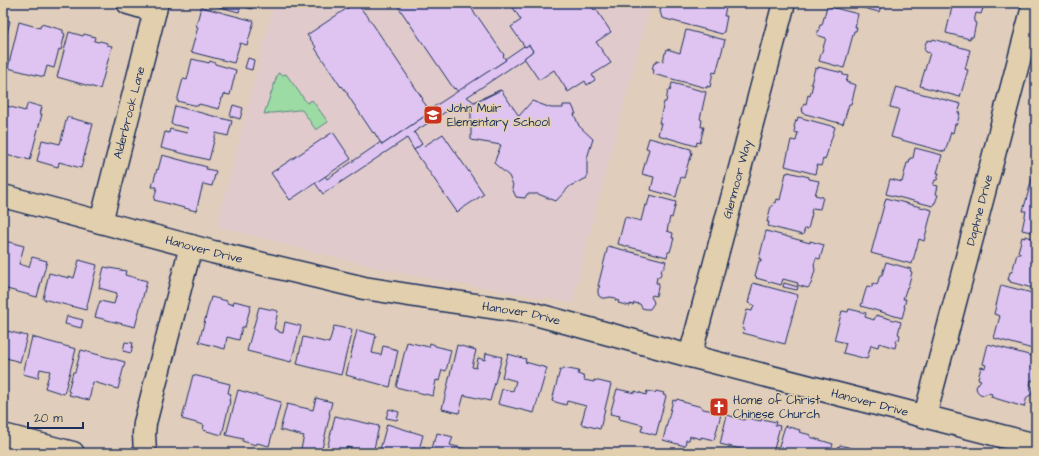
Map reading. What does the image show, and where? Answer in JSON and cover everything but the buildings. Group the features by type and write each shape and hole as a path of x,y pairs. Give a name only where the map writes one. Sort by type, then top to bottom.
{"street":[{"path":"128,3 156,7"},
{"name":"Glenmoor Way","path":"690,356 784,3"},
{"name":"Daphne Drive","path":"925,416 1034,3"},
{"name":"Alderbrook Lane","path":"101,222 156,7"},
{"name":"Hanover Drive","path":"3,196 191,246 364,288 531,313 690,356 1036,445"},
{"path":"144,453 145,423 191,246"},
{"path":"3,435 73,453"}],"shaded area":[{"name":"John Muir Elementary School","path":"274,3 651,3 585,251 573,303 410,275 312,252 217,226"}],"green space":[{"path":"278,73 282,75 286,74 307,103 312,100 328,122 316,130 302,110 264,114"}],"place":[{"name":"John Muir Elementary School","path":"433,115"},
{"name":"Home of Christ Chinese Church","path":"719,407"}]}
